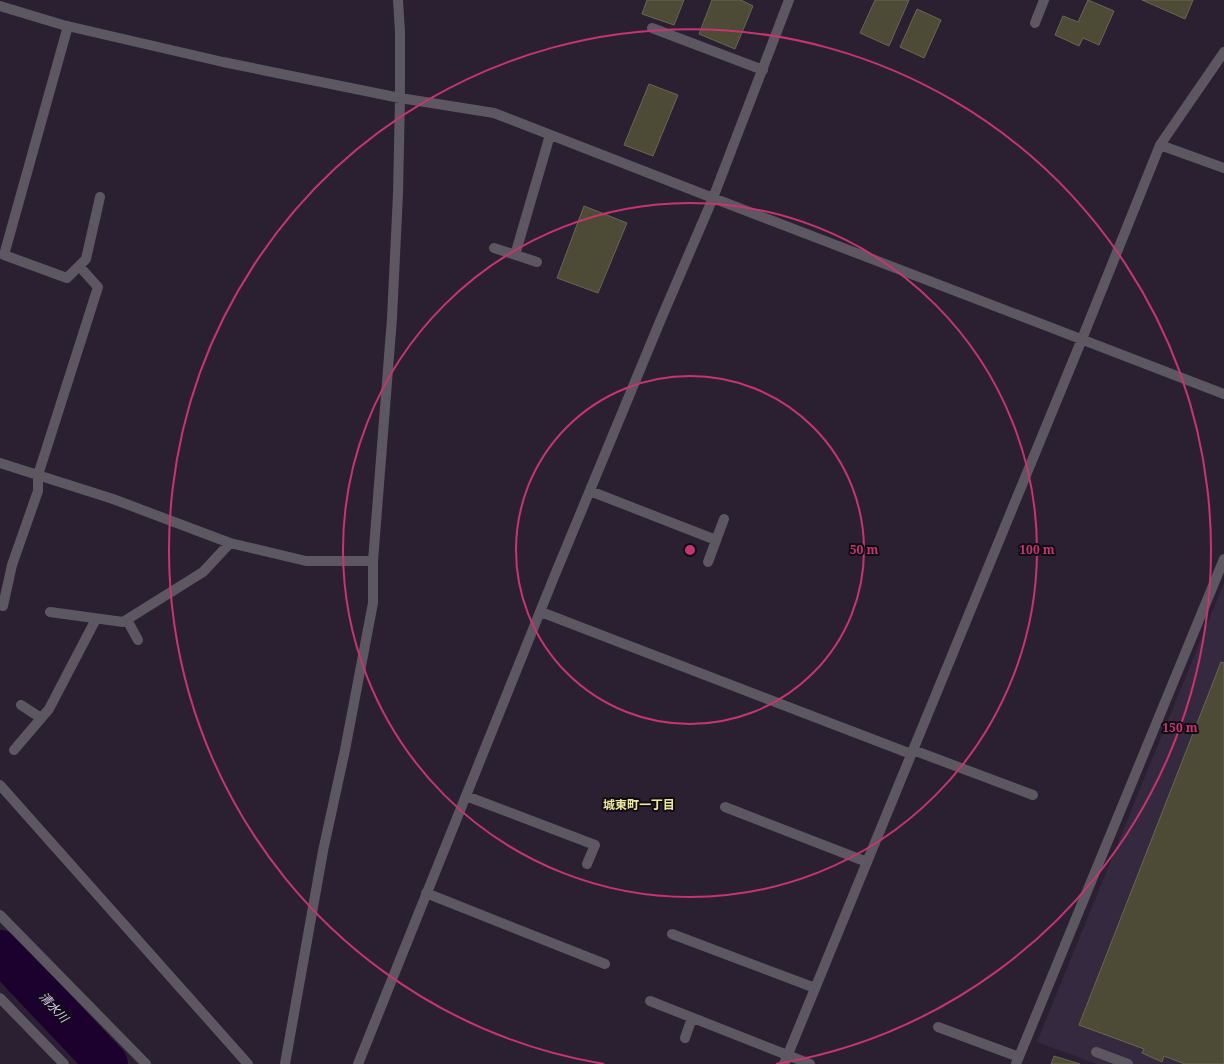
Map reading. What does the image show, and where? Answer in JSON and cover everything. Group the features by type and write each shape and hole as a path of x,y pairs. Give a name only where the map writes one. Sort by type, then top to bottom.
{"street":[{"path":"285,1064 323,851 345,750 373,603 373,561 392,318 400,98 400,32 398,0"},
{"path":"358,1064 540,612 661,319 713,198 789,0"},
{"path":"1035,23 1044,0"},
{"path":"0,6 68,26 223,62 400,98 494,113 1224,394"},
{"path":"68,26 4,255 67,278 86,259 100,197"},
{"path":"652,28 763,70"},
{"path":"786,1060 1082,339 1160,144 1224,52"},
{"path":"515,255 550,135"},
{"path":"1160,144 1224,168"},
{"path":"494,248 537,262"},
{"path":"3,606 12,565 38,491 38,475 98,287 79,266"},
{"path":"0,463 113,499 230,543 306,561 373,561"},
{"path":"590,491 716,540"},
{"path":"708,562 724,519"},
{"path":"50,612 123,622 203,572 230,543"},
{"path":"938,1027 1018,1060 1224,559"},
{"path":"540,612 912,752 1033,795"},
{"path":"14,750 49,709 96,619"},
{"path":"128,620 138,640"},
{"path":"21,705 41,718"},
{"path":"0,785 248,1064"},
{"path":"466,796 594,845 587,864"},
{"path":"725,807 867,862"},
{"path":"426,893 605,964"},
{"path":"0,915 146,1064"},
{"path":"672,934 815,988"},
{"path":"0,998 64,1064"},
{"path":"650,1001 786,1060 810,1064"},
{"path":"685,1038 692,1018"},
{"path":"1096,1052 1128,1064"}],"shaded area":[{"path":"1224,583 1224,1064 1097,1064 1037,1042"}],"building":[{"path":"647,0 684,0 674,25 642,14"},
{"path":"712,0 741,0 753,6 735,49 699,34"},
{"path":"875,0 909,0 889,46 860,33"},
{"path":"1088,0 1114,11 1099,45 1083,38 1079,46 1055,35 1063,16 1078,22"},
{"path":"1142,0 1193,0 1185,19"},
{"path":"917,9 941,20 924,58 900,47"},
{"path":"649,84 678,95 653,156 624,145"},
{"path":"584,206 627,223 598,293 557,278"},
{"path":"1221,662 1224,663 1224,1064 1185,1064 1164,1056 1162,1062 1142,1053 1144,1049 1079,1025"},
{"path":"1054,1056 1080,1064 1051,1064"}],"waterway":[{"name":"清水川","path":"0,951 107,1064"}],"district":[{"name":"城東町一丁目","path":"639,804"}]}
